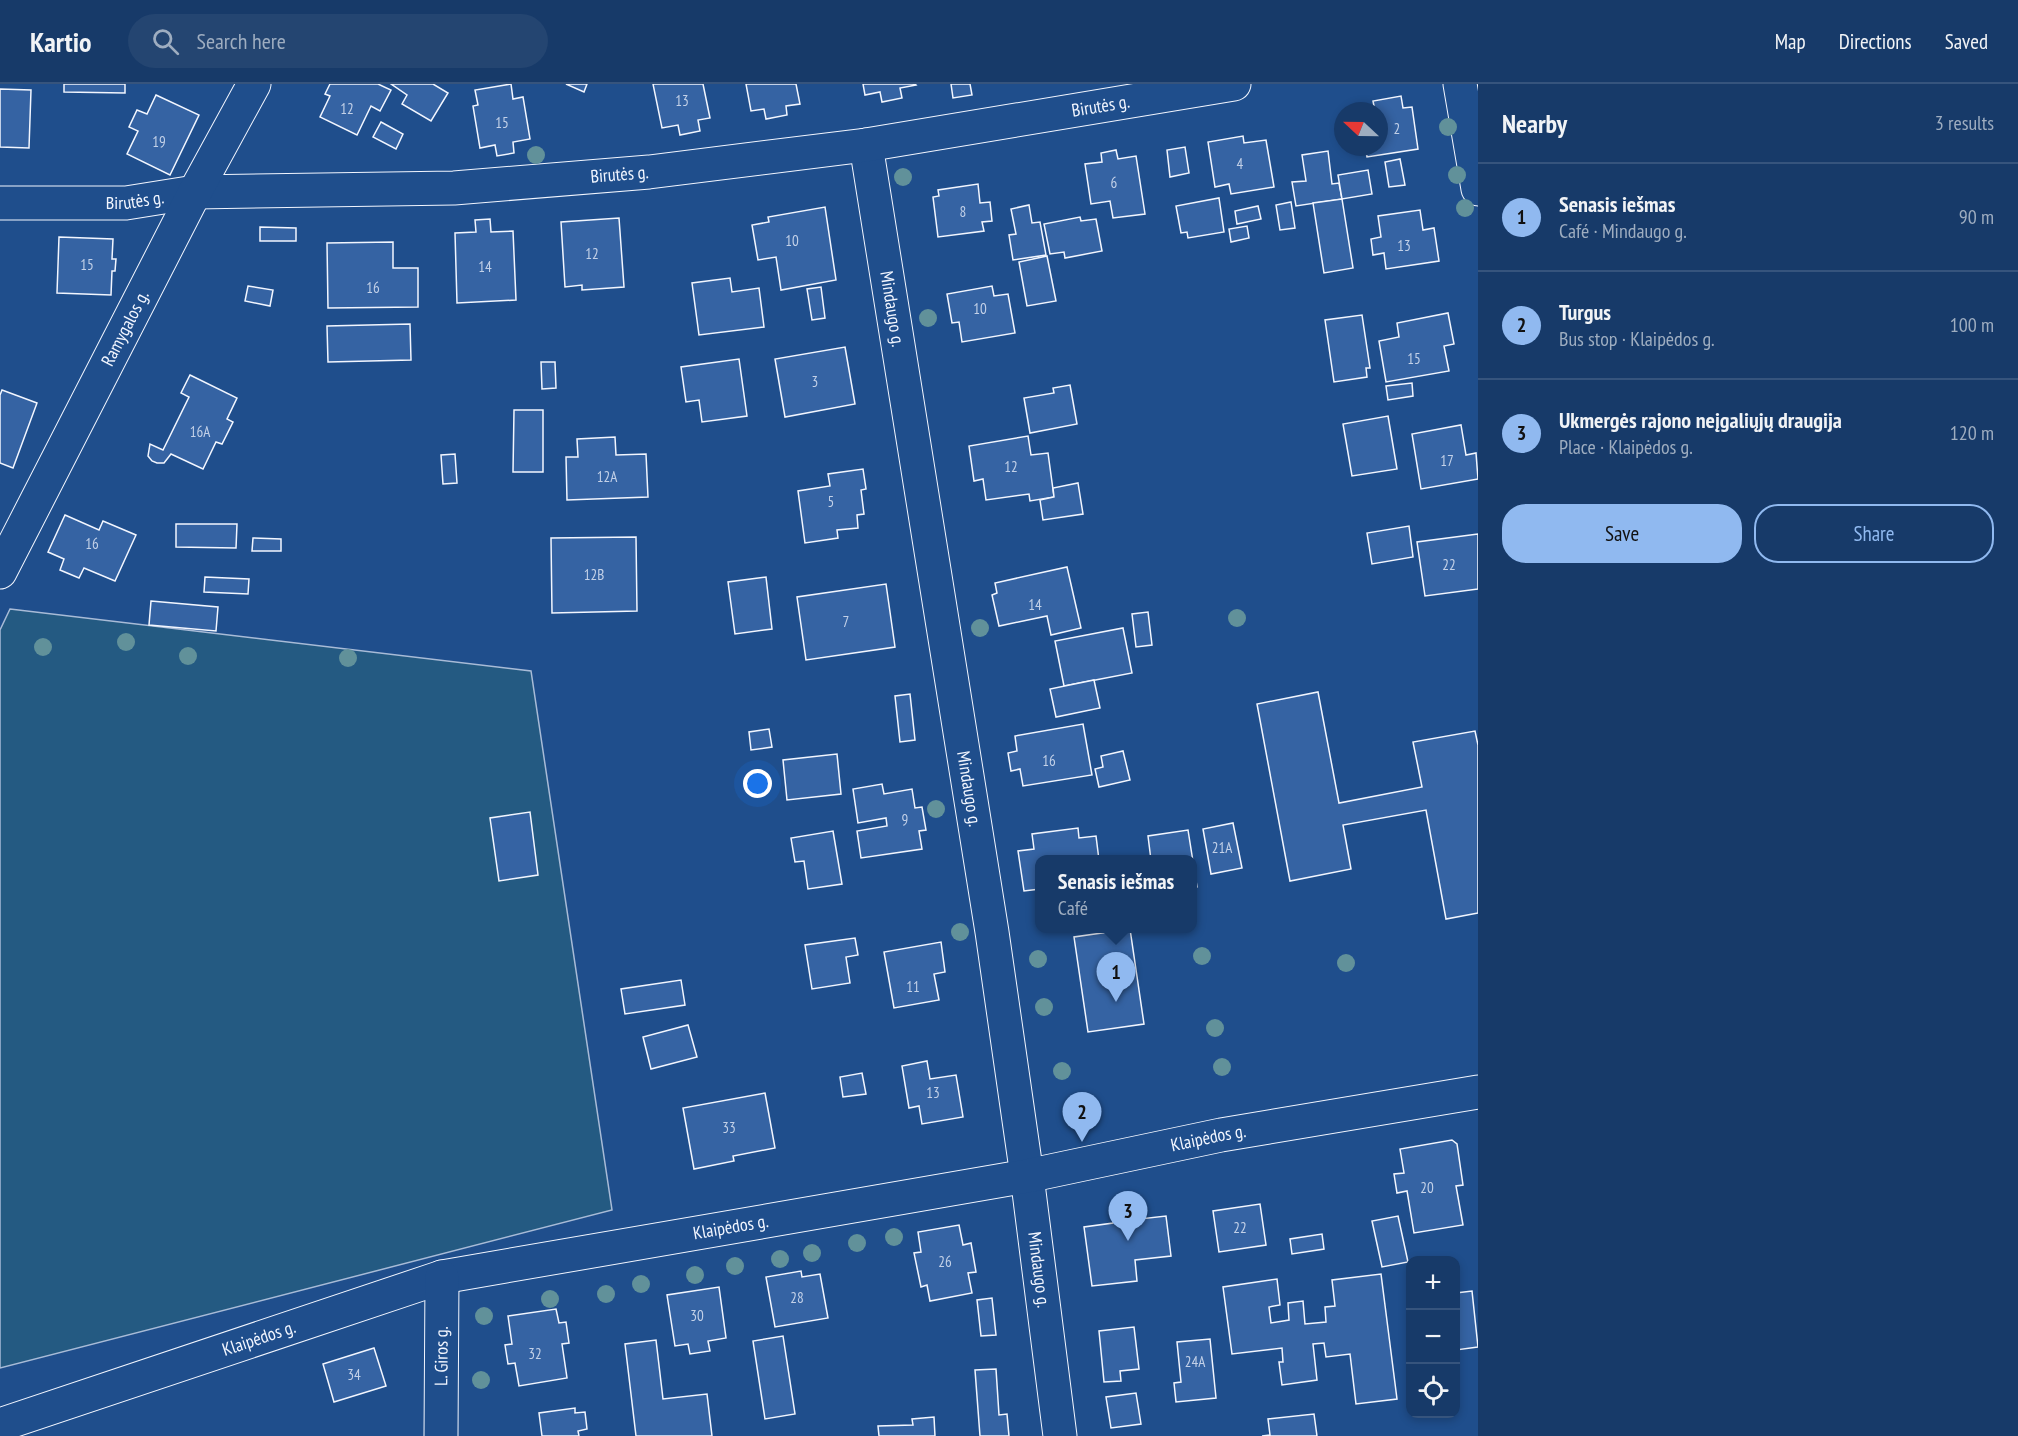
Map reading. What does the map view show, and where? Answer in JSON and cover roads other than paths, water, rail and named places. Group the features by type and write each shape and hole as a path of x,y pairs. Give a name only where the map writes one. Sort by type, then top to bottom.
{"street":[{"name":"Ramygalos g.","path":"0,572 195,192 254,84"},
{"name":"Birutės g.","path":"0,203 126,204 195,192 454,188 649,172 866,146 1234,84"},
{"path":"1460,84 1478,189"},
{"name":"Mindaugo g.","path":"866,146 990,920 1027,1176 1060,1436"},
{"name":"Klaipėdos g.","path":"0,1425 441,1277 1027,1176 1221,1135 1478,1092"},
{"name":"L. Giros g.","path":"441,1277 441,1436"}],"place":[{"name":"Senasis iešmas","path":"1116,1002"},
{"name":"Turgus","path":"1082,1142"},
{"name":"Ukmergės rajono neįgaliųjų draugija","path":"1128,1241"}]}
